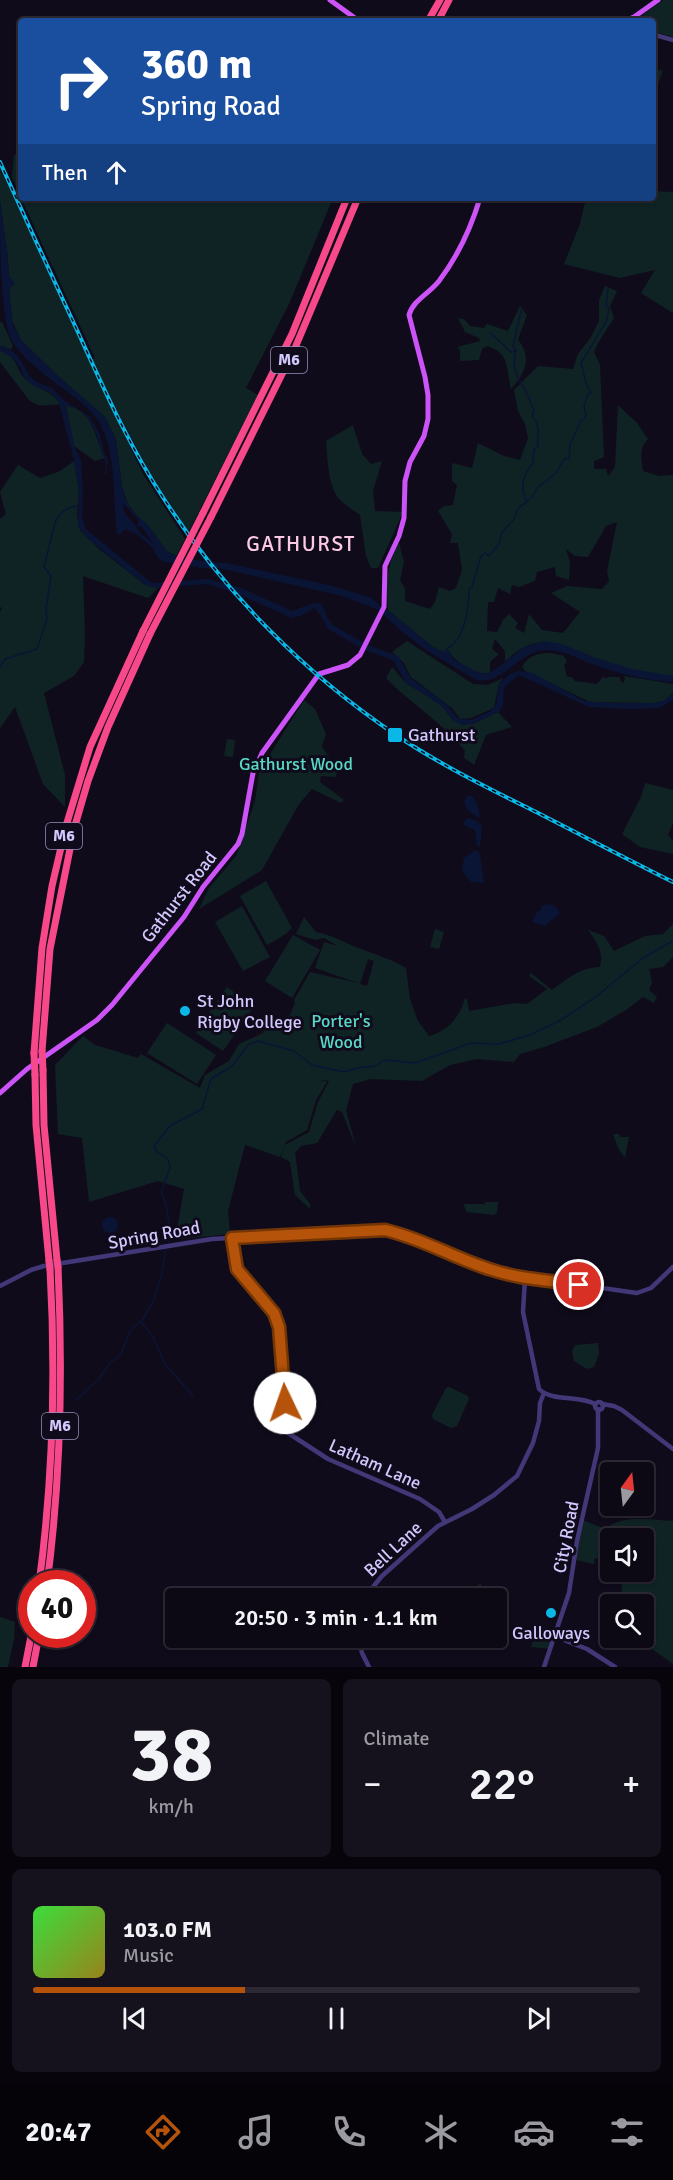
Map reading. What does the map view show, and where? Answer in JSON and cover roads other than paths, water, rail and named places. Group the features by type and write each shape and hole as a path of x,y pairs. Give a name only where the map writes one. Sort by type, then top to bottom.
{"highway":[{"path":"431,18 440,0"},
{"path":"440,18 449,0"},
{"name":"M6","path":"207,515 292,334 346,201"},
{"name":"M6","path":"49,1570 55,1517 61,1416 61,1345 36,1125 34,1053 42,948 52,886 66,826 90,747 207,515 295,348 357,201"},
{"name":"M6","path":"41,1570 47,1516 53,1416 53,1264 42,1052 50,949 74,829 88,781 147,632"},
{"path":"25,1667 29,1648"},
{"path":"33,1667 37,1648"}],"main road":[{"path":"330,0 355,18"},
{"path":"636,18 658,0"},
{"name":"Gathurst Road","path":"0,1093 27,1069 97,1020 184,917 203,888 238,844 242,834 253,773 259,758 319,674 351,663 367,642 382,611 385,566 399,536 404,518 405,481 410,462 424,436 428,419 425,377 409,315 412,307 437,284 453,261 470,227 479,201"}],"street":[{"path":"656,35 673,40"},
{"name":"Spring Road","path":"0,1286 44,1266 201,1240 385,1230 482,1267 525,1279 642,1292 655,1284 673,1267"},
{"name":"Latham Lane","path":"232,1238 237,1269 274,1313 279,1327 285,1403 281,1423 285,1431 328,1459 420,1499 439,1512 445,1522"},
{"path":"525,1279 524,1319 538,1386 544,1393 587,1400 597,1407 598,1402 612,1405 673,1449"},
{"name":"Bell Lane","path":"371,1588 393,1565 445,1522 480,1504 517,1476 533,1443 544,1393"},
{"name":"City Road","path":"544,1667 568,1597 577,1541 596,1458 597,1407"},
{"path":"556,1637 587,1649 615,1667"},
{"path":"361,1648 369,1667"}],"water":[{"path":"0,201 9,276 15,283 9,290 13,324 21,340 105,417 116,440 122,486 127,503 167,551 173,555 206,562 226,563 329,585 369,597 433,647 444,652 447,648 453,659 484,674 493,671 524,647 545,641 562,644 632,669 673,676 673,682 624,674 552,650 527,656 495,678 476,680 426,650 379,610 342,596 219,568 202,568 164,562 158,558 152,547 136,534 125,529 121,534 117,534 112,462 99,422 81,403 25,357 10,337 2,291","holes":["123,505 139,521 137,525 141,526 154,544 139,532 127,516"]},
{"path":"0,346 4,346 17,355 31,378 52,388 65,401 89,416 99,432 108,460 106,474 104,473 106,461 90,422 80,411 66,406 74,446 81,460 82,517 86,529 149,581 154,583 208,579 241,588 292,611 314,603 321,604 327,618 334,626 368,645 398,656 411,679 443,701 461,719 471,720 491,711 496,705 499,684 510,674 518,671 533,673 584,701 654,703 664,701 673,693 673,700 659,708 589,707 519,675 504,687 503,705 500,711 473,724 462,725 453,720 441,705 406,683 393,660 367,651 328,629 314,608 301,616 292,618 236,593 206,584 156,588 147,586 88,539 78,526 79,491 73,456 58,400 51,393 31,384 13,358 0,351"},
{"path":"467,796 472,796 475,801 479,810 479,818 466,808 464,802"},
{"path":"467,818 482,825 480,847 477,846 475,830 465,826 464,822"},
{"path":"478,851 480,855 484,883 471,882 462,871 464,858"},
{"path":"549,904 555,906 560,913 545,926 532,922 537,912 541,910 541,906"},
{"path":"107,1217 113,1217 118,1225 116,1231 107,1233 102,1228 102,1222"}],"waterway":[{"path":"528,501 537,488 556,473 565,458 569,459 570,444 581,421 586,416 584,406 588,394 591,393 581,363 606,322 609,309 606,305 608,289"},
{"path":"490,333 511,352 516,351 513,346 522,307"},
{"path":"448,648 462,630 467,613 469,589 472,587 481,556 485,553 489,556 499,544 501,534 514,519 519,507 527,502 523,492 523,481 533,463 534,449 538,447 538,427 532,417 534,410 516,373 514,363 516,351"},
{"path":"0,667 5,659 37,649 47,619 46,609 51,576 44,567 55,523 64,511 78,506"},
{"path":"169,1243 171,1239 166,1204 161,1192 170,1168 168,1159 156,1151 154,1146 170,1126 202,1109 211,1079 232,1066 248,1045 258,1041 294,1051 312,1065 344,1072 375,1066 384,1060 415,1063 471,1043 499,1044 530,1035 561,1020 597,996 643,958 673,941"},
{"path":"76,1400 121,1354 130,1331 143,1319 154,1300 166,1249"},
{"path":"141,1322 152,1335 165,1364 193,1396"}],"railway":[{"path":"0,162 107,395 139,458 187,533 268,629 298,658 362,711 431,757 673,882"}],"place":[{"name":"Gathurst","path":"395,735"},
{"name":"St John Rigby College","path":"185,1011"},
{"name":"Galloways","path":"551,1613"}],"district":[{"name":"GATHURST","path":"301,544"}],"park label":[{"name":"Gathurst Wood","path":"296,764"},
{"name":"Porter's Wood","path":"341,1031"}]}
